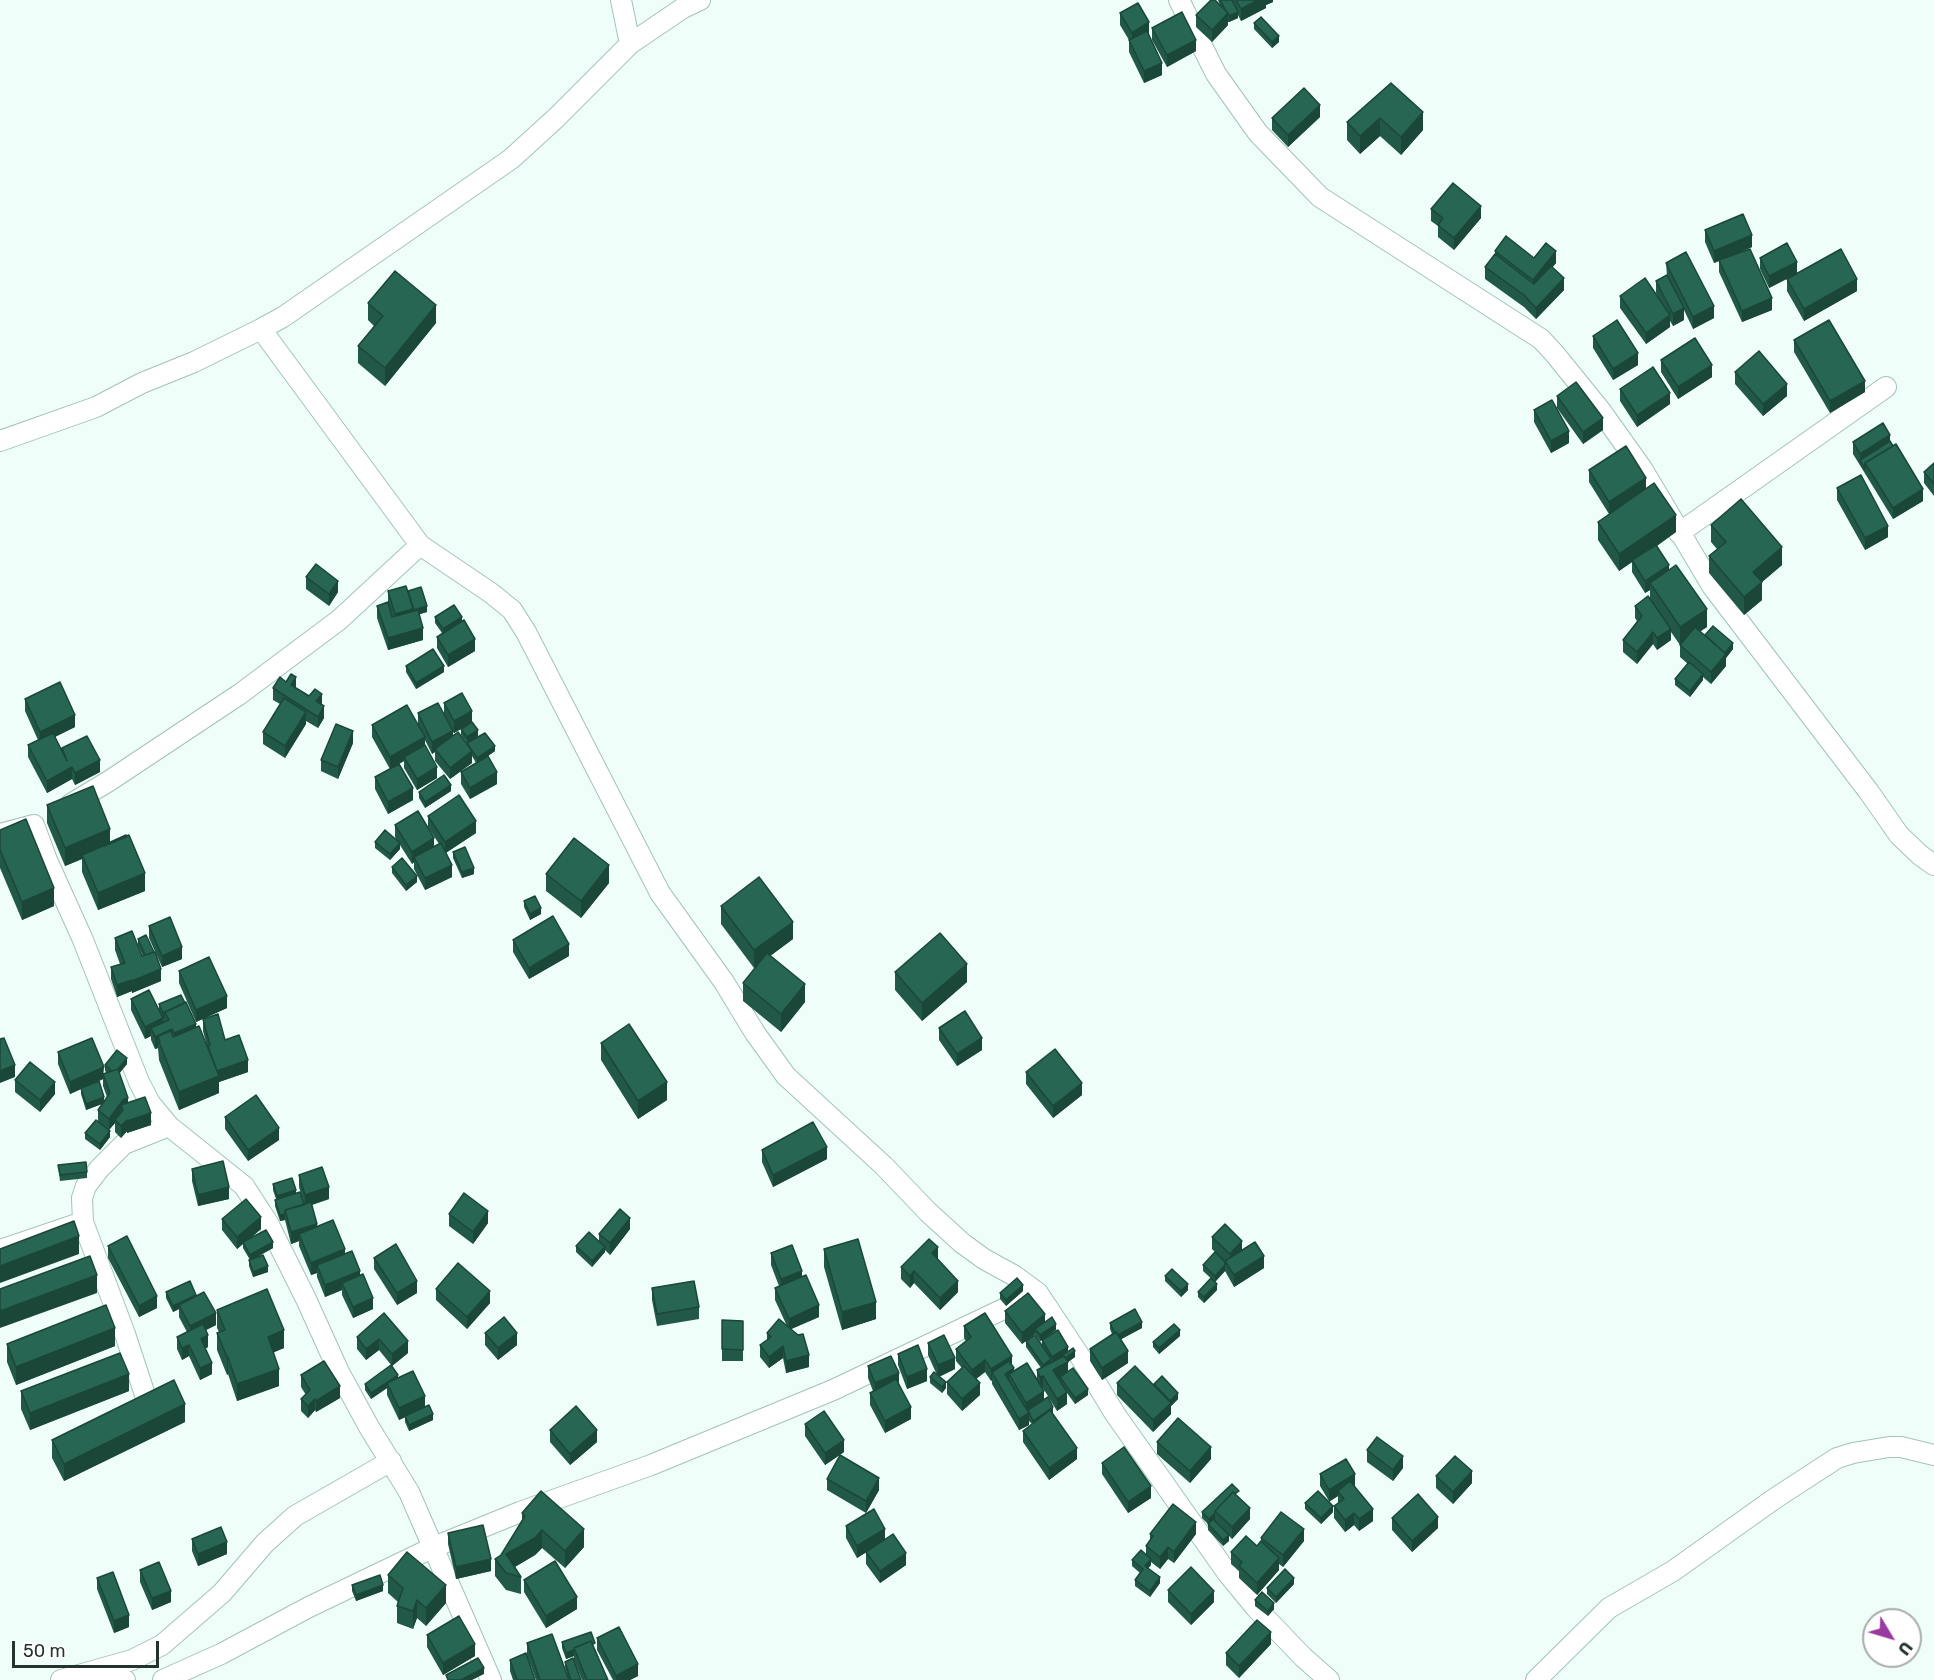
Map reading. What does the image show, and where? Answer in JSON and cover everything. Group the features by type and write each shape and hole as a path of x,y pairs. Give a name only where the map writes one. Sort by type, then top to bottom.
{"street":[{"path":"621,0 630,44"},
{"path":"0,441 96,407 142,383 194,362 283,317 511,159 578,97 630,44 675,13 700,0"},
{"path":"1179,0 1216,74 1258,134 1320,196 1541,339 1554,353 1601,411 1643,470 1712,586 1869,792 1899,835 1934,865"},
{"path":"261,329 420,545 512,610 526,632 660,893 724,982 755,1033 786,1076 884,1166 928,1212 962,1243 984,1259 1016,1276 1038,1293 1115,1414 1222,1567 1256,1608 1303,1657 1329,1680"},
{"path":"1679,533 1887,387"},
{"path":"0,834 34,825 109,781 240,694 339,620 420,545"},
{"path":"34,825 139,1082 150,1103 169,1126 244,1186 268,1223 339,1372 409,1492 491,1680"},
{"path":"148,1404 125,1335 82,1222 82,1198 86,1186 99,1169 124,1144 169,1126"},
{"path":"0,1250 82,1222"},
{"path":"163,1680 221,1653 309,1606 434,1547 520,1512 651,1465 823,1394 1038,1293"},
{"path":"1536,1680 1609,1608 1673,1570 1838,1458 1888,1447 1911,1449 1934,1455"},
{"path":"61,1680 132,1660 162,1645 222,1593 265,1544 295,1516 392,1461"},
{"path":"95,1671 125,1680"}],"building":[{"path":"1211,0 1215,0 1228,13 1212,30 1196,15"},
{"path":"1220,0 1232,0 1238,12 1229,16"},
{"path":"1236,0 1258,0 1241,9"},
{"path":"1138,3 1149,22 1132,33 1120,13"},
{"path":"1182,12 1196,40 1167,55 1152,28"},
{"path":"1261,17 1279,36 1272,42 1254,23"},
{"path":"1147,31 1162,63 1144,71 1129,40"},
{"path":"1391,83 1423,112 1401,137 1380,118 1360,136 1347,122"},
{"path":"1304,88 1320,105 1288,135 1272,118"},
{"path":"1453,183 1481,206 1454,238 1438,225 1443,218 1431,209"},
{"path":"1743,214 1752,235 1714,251 1705,230"},
{"path":"1506,236 1534,258 1546,243 1556,251 1533,280 1495,251"},
{"path":"1787,243 1797,262 1769,276 1760,258"},
{"path":"1750,249 1772,298 1742,311 1719,260"},
{"path":"1841,249 1857,279 1804,309 1787,279"},
{"path":"1686,252 1714,306 1693,317 1666,263"},
{"path":"1495,254 1534,284 1551,266 1564,278 1536,308 1524,295 1485,267"},
{"path":"395,271 436,305 385,368 358,346 383,316 368,303"},
{"path":"1667,275 1684,308 1673,314 1656,281"},
{"path":"1645,278 1670,315 1646,333 1620,296"},
{"path":"1617,320 1638,353 1613,369 1593,336"},
{"path":"1829,320 1865,381 1830,401 1794,340"},
{"path":"1695,338 1712,365 1678,387 1661,360"},
{"path":"1759,351 1787,384 1763,404 1735,372"},
{"path":"1653,367 1670,393 1637,415 1620,389"},
{"path":"1576,382 1603,418 1583,432 1557,396"},
{"path":"1552,400 1569,431 1551,441 1534,410"},
{"path":"1883,423 1890,435 1860,454 1853,442"},
{"path":"1890,441 1893,446 1865,463 1865,469 1860,460"},
{"path":"1896,444 1923,489 1893,508 1865,463"},
{"path":"1626,446 1646,478 1609,502 1589,470"},
{"path":"1934,463 1934,484 1924,472"},
{"path":"1861,475 1888,526 1865,538 1837,488"},
{"path":"1654,483 1676,515 1619,554 1598,522"},
{"path":"1741,499 1782,547 1753,572 1762,582 1744,597 1709,556 1726,542 1711,525"},
{"path":"1656,545 1669,565 1645,581 1632,560"},
{"path":"316,564 338,581 329,594 306,577"},
{"path":"1676,565 1707,609 1680,627 1650,583"},
{"path":"406,586 413,609 395,614 388,591"},
{"path":"421,587 427,606 414,610 408,591"},
{"path":"1648,596 1671,629 1657,638 1653,632 1637,652 1623,640 1642,616 1635,606"},
{"path":"388,602 392,617 418,610 423,628 388,638 377,606"},
{"path":"454,605 462,617 443,629 435,617"},
{"path":"464,620 475,639 448,655 437,637"},
{"path":"1713,626 1733,643 1725,653 1705,635"},
{"path":"1695,627 1726,654 1711,672 1680,645"},
{"path":"433,649 444,666 416,683 406,666"},
{"path":"1689,662 1703,674 1690,691 1675,679"},
{"path":"291,674 296,677 291,685 309,696 315,689 322,694 316,701 324,706 318,717 273,688 280,677 286,682"},
{"path":"60,682 75,715 40,732 25,699"},
{"path":"462,693 472,711 454,721 444,703"},
{"path":"284,698 306,712 285,746 263,732"},
{"path":"438,703 453,731 432,742 418,713"},
{"path":"407,705 425,737 390,757 372,725"},
{"path":"472,722 478,730 467,737 461,729"},
{"path":"336,724 353,731 338,767 321,760"},
{"path":"458,732 472,751 450,768 435,749"},
{"path":"53,733 67,761 62,748 87,736 100,760 75,773 72,767 47,781 28,745"},
{"path":"485,733 495,746 477,758 467,743"},
{"path":"425,745 437,767 417,779 404,757"},
{"path":"488,756 497,772 470,788 461,772"},
{"path":"399,764 413,788 388,802 375,777"},
{"path":"444,775 451,785 425,802 419,792"},
{"path":"93,786 110,829 65,848 47,805"},
{"path":"459,795 476,821 445,842 428,816"},
{"path":"418,811 434,838 412,852 395,825"},
{"path":"26,819 54,888 22,902 0,850 0,830"},
{"path":"385,830 400,843 390,854 375,842"},
{"path":"126,835 126,837 104,846 104,845"},
{"path":"129,835 145,873 98,893 82,855"},
{"path":"574,838 609,865 581,901 546,874"},
{"path":"441,843 452,865 425,878 414,857"},
{"path":"465,847 474,868 462,872 453,852"},
{"path":"402,858 417,876 406,885 392,867"},
{"path":"759,877 793,922 754,950 721,906"},
{"path":"535,896 541,908 530,914 524,901"},
{"path":"553,916 569,944 529,968 513,940"},
{"path":"170,917 182,947 162,956 149,926"},
{"path":"132,931 142,956 155,952 161,969 117,985 111,967 125,963 115,938"},
{"path":"940,933 967,964 922,1003 895,972"},
{"path":"146,935 154,952 145,955 138,939"},
{"path":"767,953 805,984 781,1014 743,983"},
{"path":"209,957 227,996 196,1010 179,971"},
{"path":"149,990 163,1018 145,1027 131,999"},
{"path":"181,995 185,1003 163,1013 159,1004"},
{"path":"186,1002 196,1024 174,1033 172,1029 155,1037 151,1028 169,1020 165,1012"},
{"path":"965,1011 982,1038 957,1054 939,1028"},
{"path":"218,1014 225,1040 239,1035 248,1060 217,1071 208,1046 210,1045 203,1019"},
{"path":"629,1024 667,1082 638,1101 601,1043"},
{"path":"199,1026 219,1076 179,1092 158,1036 171,1031 173,1037"},
{"path":"4,1038 15,1065 0,1071 0,1039"},
{"path":"92,1038 104,1067 70,1082 58,1052"},
{"path":"1055,1049 1082,1083 1053,1106 1026,1072"},
{"path":"117,1050 127,1058 118,1069 112,1071 105,1065"},
{"path":"30,1062 55,1082 40,1100 15,1080"},
{"path":"118,1069 128,1098 123,1100 109,1119 98,1110 110,1093 103,1074"},
{"path":"99,1081 104,1097 86,1104 81,1088"},
{"path":"256,1095 279,1128 248,1150 225,1117"},
{"path":"145,1097 151,1113 127,1120 121,1126 115,1120 123,1110 121,1105"},
{"path":"96,1120 110,1131 100,1144 85,1133"},
{"path":"813,1122 827,1147 773,1175 762,1150"},
{"path":"223,1161 229,1187 198,1195 192,1169"},
{"path":"86,1162 87,1172 60,1175 58,1165"},
{"path":"322,1167 329,1187 305,1195 299,1175"},
{"path":"292,1178 296,1190 277,1196 273,1184"},
{"path":"300,1192 304,1205 285,1210 285,1214 280,1215 275,1200"},
{"path":"464,1193 488,1211 473,1232 449,1214"},
{"path":"246,1199 261,1217 237,1237 222,1219"},
{"path":"311,1202 317,1224 291,1232 285,1210"},
{"path":"620,1209 630,1218 610,1243 599,1234"},
{"path":"333,1220 345,1249 311,1263 299,1234"},
{"path":"74,1221 79,1236 0,1266 0,1249"},
{"path":"1225,1224 1242,1241 1230,1254 1212,1237"},
{"path":"266,1230 273,1242 250,1255 243,1242"},
{"path":"589,1232 605,1247 592,1261 576,1246"},
{"path":"127,1236 157,1296 139,1306 108,1246"},
{"path":"858,1239 876,1302 842,1312 824,1249"},
{"path":"929,1239 938,1247 932,1253 958,1281 940,1298 914,1271 910,1276 901,1267"},
{"path":"1255,1242 1264,1256 1234,1275 1225,1261"},
{"path":"396,1244 417,1281 397,1293 374,1258"},
{"path":"792,1245 802,1271 781,1279 771,1253"},
{"path":"352,1251 360,1271 325,1285 317,1265"},
{"path":"1215,1252 1225,1262 1225,1265 1215,1276 1203,1265"},
{"path":"263,1255 268,1266 253,1272 249,1260"},
{"path":"90,1256 97,1275 0,1311 0,1289"},
{"path":"458,1263 490,1291 467,1317 436,1289"},
{"path":"1172,1269 1188,1284 1181,1291 1165,1276"},
{"path":"363,1274 373,1298 353,1307 342,1283"},
{"path":"806,1275 819,1305 789,1319 775,1288"},
{"path":"1017,1278 1023,1285 1006,1300 1000,1293"},
{"path":"1211,1278 1217,1284 1204,1297 1198,1292"},
{"path":"190,1281 196,1295 173,1306 166,1292"},
{"path":"694,1281 699,1307 657,1314 652,1288"},
{"path":"267,1289 284,1330 268,1337 279,1369 237,1384 217,1333 225,1330 217,1310"},
{"path":"204,1292 216,1313 190,1326 179,1305"},
{"path":"1028,1293 1045,1314 1022,1333 1005,1311"},
{"path":"106,1305 115,1328 16,1367 7,1344"},
{"path":"1135,1309 1142,1322 1118,1335 1115,1333 1110,1323"},
{"path":"384,1313 408,1341 392,1354 379,1339 366,1349 357,1337"},
{"path":"985,1313 1012,1356 991,1369 985,1360 972,1370 956,1349 971,1337 964,1326"},
{"path":"504,1317 517,1333 498,1348 485,1333"},
{"path":"1052,1317 1056,1324 1040,1335 1035,1329"},
{"path":"779,1319 798,1335 803,1334 809,1355 786,1361 783,1346 769,1357 760,1345 771,1337 767,1333"},
{"path":"722,1320 743,1321 743,1350 722,1349"},
{"path":"203,1324 208,1335 201,1339 212,1363 200,1368 189,1345 182,1348 177,1337"},
{"path":"1174,1324 1180,1330 1159,1348 1153,1342"},
{"path":"1058,1330 1068,1347 1052,1357 1042,1340"},
{"path":"1116,1332 1128,1351 1102,1368 1090,1349"},
{"path":"944,1335 955,1358 938,1365 928,1343"},
{"path":"1035,1335 1051,1359 1043,1365 1026,1341"},
{"path":"918,1345 927,1369 907,1377 898,1354"},
{"path":"1073,1348 1075,1351 1065,1358 1064,1356 1056,1360"},
{"path":"120,1353 129,1374 30,1413 21,1391"},
{"path":"891,1356 899,1373 875,1383 868,1366"},
{"path":"1064,1356 1068,1362 1053,1370 1067,1392 1057,1399 1037,1370"},
{"path":"324,1361 340,1386 316,1401 315,1399 308,1406 301,1399 310,1390 301,1375"},
{"path":"1009,1361 1014,1368 1005,1374 1029,1413 1019,1419 992,1372"},
{"path":"1027,1363 1044,1391 1026,1403 1009,1374"},
{"path":"391,1365 398,1375 371,1393 365,1384"},
{"path":"964,1366 980,1383 962,1399 947,1382"},
{"path":"1135,1366 1171,1403 1153,1420 1117,1383"},
{"path":"1073,1368 1088,1389 1075,1398 1060,1377"},
{"path":"413,1371 425,1396 399,1408 387,1383"},
{"path":"934,1372 946,1382 942,1387 930,1377"},
{"path":"1162,1376 1178,1393 1170,1401 1154,1384"},
{"path":"896,1379 911,1407 885,1421 870,1393"},
{"path":"174,1380 185,1404 64,1464 52,1440"},
{"path":"1048,1397 1053,1407 1033,1421 1028,1410"},
{"path":"429,1405 433,1414 409,1425 405,1416"},
{"path":"576,1406 597,1430 570,1454 550,1430"},
{"path":"1050,1410 1077,1448 1049,1468 1023,1431"},
{"path":"824,1411 844,1440 825,1453 805,1424"},
{"path":"1178,1418 1211,1447 1190,1471 1157,1442"},
{"path":"1377,1437 1403,1456 1393,1470 1367,1450"},
{"path":"1124,1447 1151,1486 1128,1502 1102,1463"},
{"path":"840,1455 879,1478 866,1501 827,1479"},
{"path":"1455,1456 1472,1471 1453,1492 1436,1476"},
{"path":"1346,1459 1355,1474 1329,1490 1320,1474"},
{"path":"1350,1481 1373,1509 1359,1519 1354,1513 1345,1520 1334,1506 1344,1499 1338,1491"},
{"path":"1232,1484 1239,1491 1235,1494 1233,1492 1209,1519 1202,1512"},
{"path":"541,1491 584,1529 565,1551 542,1530 535,1538 506,1554 521,1577 506,1573 495,1559 501,1555 525,1516 522,1513"},
{"path":"1318,1491 1333,1506 1321,1518 1305,1503"},
{"path":"1233,1492 1250,1508 1232,1527 1215,1511"},
{"path":"1418,1494 1438,1517 1412,1541 1392,1518"},
{"path":"1173,1504 1196,1522 1174,1552 1168,1547 1160,1557 1146,1546 1153,1536 1150,1534"},
{"path":"874,1509 885,1529 857,1546 846,1526"},
{"path":"1281,1512 1304,1529 1283,1555 1261,1538"},
{"path":"1213,1519 1229,1535 1223,1540 1208,1524"},
{"path":"483,1525 491,1559 456,1567 448,1533"},
{"path":"221,1527 227,1542 198,1554 192,1539"},
{"path":"893,1534 906,1553 880,1571 866,1552"},
{"path":"1246,1536 1257,1546 1261,1541 1279,1558 1257,1583 1239,1566 1242,1562 1231,1552"},
{"path":"1141,1550 1151,1559 1145,1566 1160,1577 1150,1591 1135,1580 1143,1569 1132,1560"},
{"path":"407,1552 446,1585 426,1608 417,1600 413,1611 397,1606 403,1588 388,1575"},
{"path":"555,1561 577,1597 546,1616 524,1580"},
{"path":"159,1562 171,1591 152,1598 140,1570"},
{"path":"1191,1567 1214,1591 1191,1614 1168,1590"},
{"path":"1285,1569 1294,1578 1276,1597 1267,1588"},
{"path":"113,1572 129,1615 114,1621 97,1578"},
{"path":"380,1575 383,1585 356,1595 352,1585"},
{"path":"1262,1592 1274,1603 1268,1611 1255,1600"},
{"path":"459,1616 475,1644 443,1663 427,1635"},
{"path":"1257,1620 1271,1632 1239,1666 1226,1653"},
{"path":"619,1627 638,1664 616,1676 597,1638"},
{"path":"591,1632 595,1643 591,1641 566,1653 562,1642"},
{"path":"552,1634 569,1680 540,1680 527,1643"},
{"path":"591,1641 608,1680 587,1680 574,1648"},
{"path":"526,1653 535,1680 517,1680 510,1660"},
{"path":"478,1658 484,1668 461,1680 448,1680 446,1675"},
{"path":"573,1658 581,1680 571,1680 565,1662"}]}
